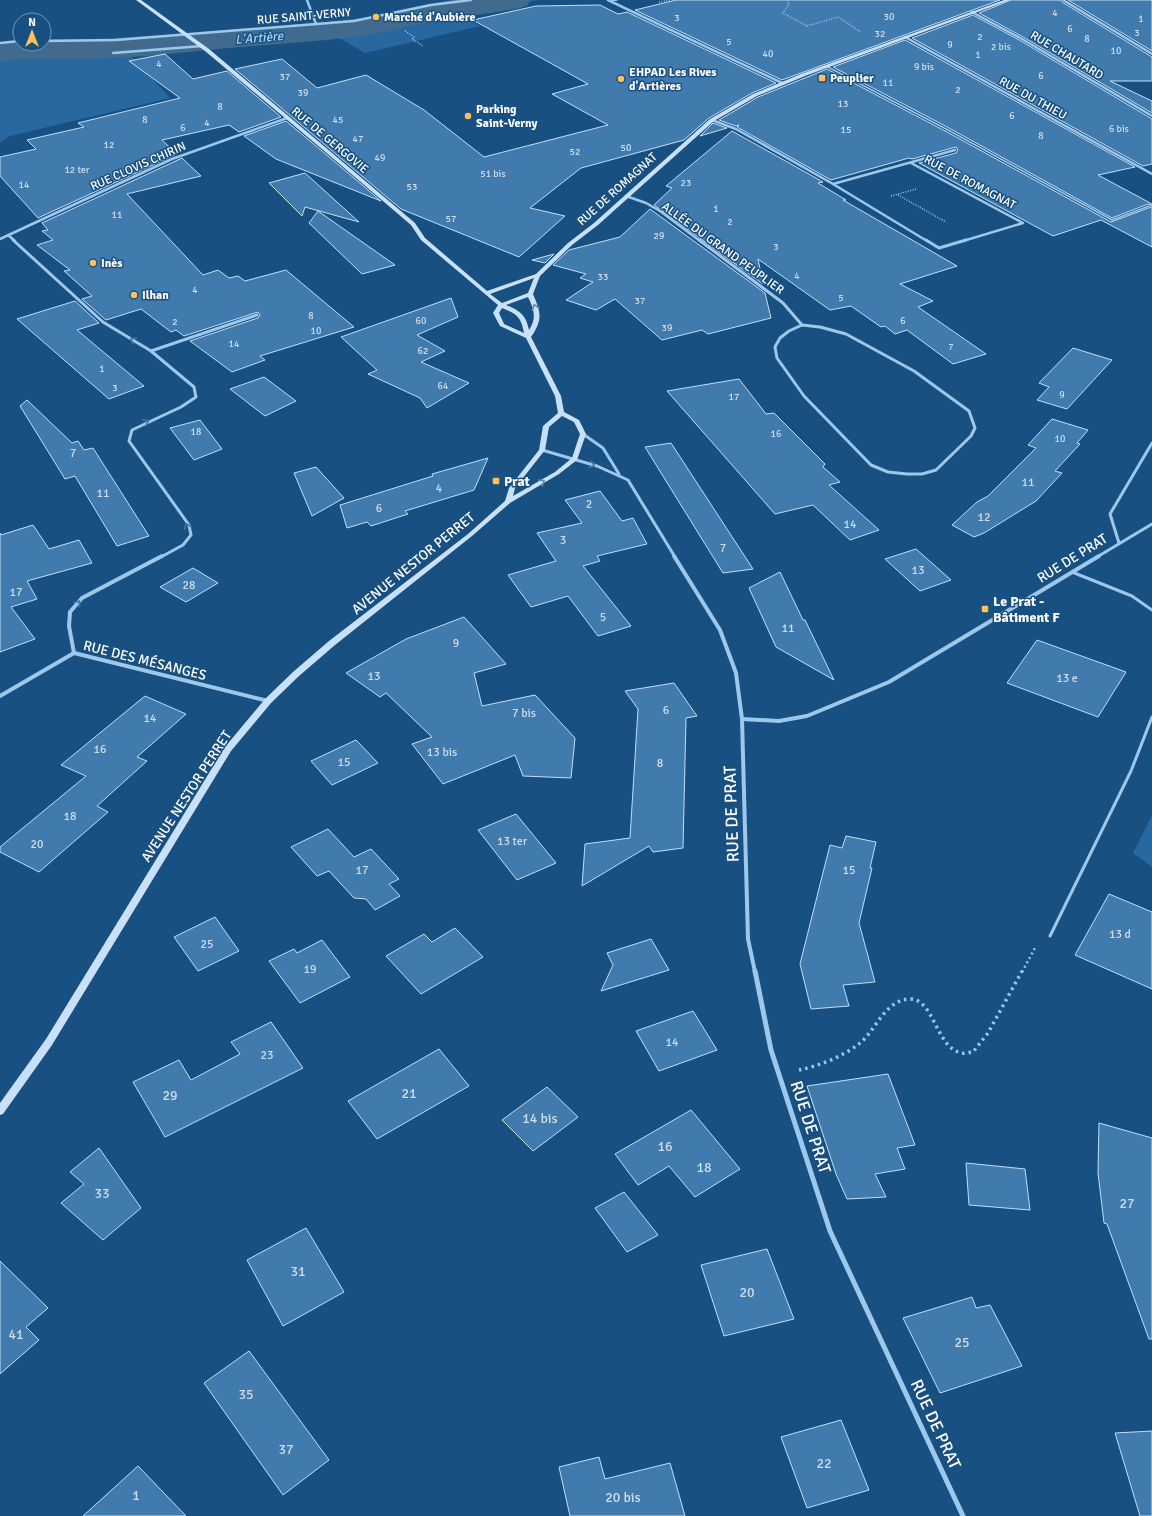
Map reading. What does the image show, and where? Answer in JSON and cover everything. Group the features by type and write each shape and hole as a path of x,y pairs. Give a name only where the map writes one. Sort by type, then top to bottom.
{"main road":[{"name":"RUE DE GERGOVIE","path":"138,0 171,26 185,33 202,46 413,224 429,244 501,305 518,312 525,323 528,337 558,396 561,413"},
{"name":"RUE DE ROMAGNAT","path":"530,294 538,275 570,244 596,224 712,120 751,97 782,83 1008,0"},
{"name":"RUE DE ROMAGNAT","path":"487,293 538,275"},
{"path":"530,294 537,309 538,322 528,337 502,325 496,313 501,305 530,294"},
{"path":"561,413 578,420 583,434 575,459"},
{"name":"AVENUE NESTOR PERRET","path":"508,502 512,488 542,450 546,426 561,413"},
{"name":"AVENUE NESTOR PERRET","path":"0,1111 49,1042 228,749 268,702 296,674 332,643 470,535 508,502 557,473 575,459"}],"street":[{"path":"307,0 316,24"},
{"name":"RUE SAINT-VERNY","path":"52,41 116,40 185,33 354,21 431,5 471,0"},
{"path":"609,0 782,83"},
{"path":"1063,0 1152,54"},
{"name":"RUE CHAUTARD","path":"972,12 1022,39 1152,116"},
{"name":"RUE DU THIEU","path":"905,37 1152,174"},
{"path":"0,43 12,42"},
{"path":"113,53 202,46"},
{"name":"RUE CLOVIS CHIRIN","path":"0,239 172,159 287,118"},
{"name":"RUE DE ROMAGNAT","path":"712,120 736,129 833,184 939,248 1023,223 911,163"},
{"name":"RUE DE ROMAGNAT","path":"833,184 955,150"},
{"name":"ALLÉE DU GRAND PEUPLIER","path":"626,196 646,203 660,211 783,303 802,325"},
{"name":"RUE DES MÉSANGES","path":"8,235 103,322 151,351 194,387 196,397 186,406 147,421 132,430 129,441 189,525 191,535 183,545 82,598 70,612 69,626 74,653 268,702"},
{"path":"151,351 257,315"},
{"path":"802,325 820,327 846,334 914,371 969,411 975,428 971,436 936,470 922,474 907,474 888,472 871,465 804,396 776,358 775,347 780,338 789,331 802,325"},
{"name":"RUE DE PRAT","path":"583,434 603,448 619,475"},
{"path":"1119,543 1110,514 1152,443"},
{"name":"RUE DE PRAT","path":"542,450 575,459 619,475 628,480 720,630 736,673 742,719 748,939 771,1050 830,1231 963,1516"},
{"name":"RUE DE PRAT","path":"742,719 779,721 807,716 889,682 1152,524"},
{"path":"0,696 74,653"}],"lane":[{"path":"609,0 617,0"},
{"path":"826,66 948,130 1112,220 1149,206"},
{"path":"1072,572 1132,596 1152,610"},
{"path":"1050,936 1131,771 1152,717"}],"path":[{"path":"787,0 788,4 783,13 807,26 838,17 882,46"},
{"path":"402,28 414,37 412,39 423,46"},
{"path":"865,204 918,188"},
{"path":"897,194 946,222"},
{"path":"779,1074 804,1070 824,1062 860,1043 890,1008 903,999 916,999 924,1006 948,1047 960,1053 973,1052 988,1033 1039,941 1050,936"}],"shaded area":[{"path":"527,0 540,0 458,11 480,26 365,53 334,35 296,36 224,43 212,42 343,32 378,27 464,9"},
{"path":"123,47 170,98 10,136 0,143 0,53 12,50 12,52 52,52 52,48"},
{"path":"1152,815 1152,867 1133,853"}],"building":[{"path":"676,0 1000,0 782,80 635,10"},
{"path":"1011,0 1060,0 1152,57 1152,81 1110,81 1152,101 1152,113 1023,37 979,13"},
{"path":"1068,0 1152,0 1152,51"},
{"path":"600,5 618,14 627,12 776,83 752,93 709,118 684,140 581,168 530,208 565,216 519,257 401,209 235,69 282,59 317,88 366,75 424,110 484,157 608,125 552,94 588,84 473,20 536,6"},
{"path":"973,15 1021,41 1152,119 1152,164 1143,166 912,38"},
{"path":"905,40 1135,167 1098,175 1152,204 1152,247 1101,220 1053,236 919,163 956,153 958,150 956,147 912,159 909,158 831,180 737,127 739,125 736,126 719,120 758,97 827,69 947,132 1111,222 1151,207 1151,205 1148,204 1112,218 949,128 833,67"},
{"path":"165,54 193,79 227,71 281,117 239,132 229,125 162,140 177,154 38,218 0,176 0,157 36,149 27,140 84,127 78,123 180,98 129,61"},
{"path":"286,121 381,201 276,159 244,136"},
{"path":"713,123 727,128 700,136"},
{"path":"732,131 823,182 818,183 846,200 843,200 957,266 900,284 933,301 918,307 986,354 953,364 907,330 895,334 885,326 881,327 851,306 830,310 758,259 763,284 654,205 672,188 666,186"},
{"path":"182,158 201,176 127,194 203,275 218,270 229,278 238,276 245,281 286,270 354,327 260,356 265,360 232,372 190,341 258,318 260,315 258,312 184,336 176,330 171,332 141,309 106,320 82,299 92,296 64,271 70,270 37,245 53,240 42,231 48,230 42,223"},
{"path":"305,173 359,222 305,207 302,216 269,183"},
{"path":"650,209 765,293 771,318 708,334 702,330 662,340 615,299 596,310 566,300 593,282 580,278 586,274 553,265 569,250 620,237"},
{"path":"318,211 395,265 362,274 309,223"},
{"path":"554,254 545,263 532,260"},
{"path":"451,298 458,317 417,335 445,351 421,362 469,383 427,408 420,398 368,374 377,370 341,337"},
{"path":"75,301 99,323 77,330 144,386 109,399 17,319"},
{"path":"1073,348 1112,360 1067,409 1037,400 1049,387 1039,383"},
{"path":"264,377 296,401 265,416 230,389"},
{"path":"739,379 766,414 774,413 825,464 823,467 840,482 829,485 879,530 850,540 813,505 775,514 667,391"},
{"path":"27,400 72,443 78,441 84,450 93,448 149,536 117,546 75,476 65,479 20,406"},
{"path":"1052,419 1088,430 1077,443 1080,444 1055,471 1062,473 1036,501 984,533 974,537 952,525 977,502 988,496 1036,448 1028,445"},
{"path":"200,420 222,449 194,460 170,428"},
{"path":"671,443 753,569 723,573 645,447"},
{"path":"488,458 474,490 405,511 408,514 371,526 367,522 347,528 340,505 433,476 432,474"},
{"path":"316,467 344,498 312,516 294,473"},
{"path":"600,491 622,521 633,518 647,544 597,556 600,561 583,566 631,626 598,636 568,596 531,607 508,575 556,561 537,533 582,523 565,500"},
{"path":"33,525 49,549 79,540 92,563 27,581 37,599 11,607 35,639 0,652 0,533 1,535"},
{"path":"916,549 951,580 920,591 885,559"},
{"path":"193,568 218,583 186,602 160,587"},
{"path":"780,572 834,680 776,647 749,588"},
{"path":"464,617 506,664 474,673 482,706 535,695 575,738 571,778 523,776 515,755 443,784 412,744 432,737 386,693 380,697 346,673 406,639"},
{"path":"1037,640 1126,672 1098,717 1007,683"},
{"path":"674,683 697,716 686,718 683,848 653,852 649,846 582,886 585,844 630,838 638,709 625,691"},
{"path":"145,696 186,714 137,757 147,761 97,806 108,812 39,872 0,852 0,847 86,776 61,765"},
{"path":"356,740 378,763 332,785 311,761"},
{"path":"516,814 556,863 517,880 478,830"},
{"path":"328,829 354,857 371,849 399,879 389,884 400,896 375,910 366,899 354,898 329,871 317,876 291,847"},
{"path":"846,836 876,842 870,868 872,868 859,923 875,982 843,985 849,1006 811,1009 800,964 830,845 842,848"},
{"path":"1109,894 1152,912 1152,989 1075,955"},
{"path":"215,917 239,951 198,971 174,937"},
{"path":"455,928 483,957 421,994 386,956 424,934 432,942"},
{"path":"651,939 669,970 601,991 613,965 607,953"},
{"path":"322,940 350,977 300,1003 269,961 294,949 297,953"},
{"path":"693,1011 717,1050 659,1071 636,1031"},
{"path":"271,1022 303,1068 165,1137 133,1082 179,1060 191,1080 240,1054 231,1042"},
{"path":"439,1049 469,1086 377,1139 348,1101"},
{"path":"888,1074 915,1145 897,1148 905,1169 875,1174 886,1197 847,1199 836,1174 807,1086"},
{"path":"547,1087 578,1117 533,1151 502,1120"},
{"path":"691,1110 740,1169 695,1197 669,1166 638,1185 615,1154"},
{"path":"1099,1123 1152,1138 1152,1339 1149,1339 1107,1224 1104,1223 1098,1173"},
{"path":"99,1148 141,1208 103,1240 61,1203 84,1184 70,1172"},
{"path":"966,1163 1025,1169 1030,1210 969,1205"},
{"path":"624,1192 658,1235 627,1252 595,1208"},
{"path":"306,1228 344,1292 283,1326 247,1260"},
{"path":"767,1249 794,1319 724,1336 701,1265"},
{"path":"0,1261 48,1308 26,1327 39,1340 0,1374"},
{"path":"972,1297 976,1308 990,1305 1022,1366 940,1393 903,1318"},
{"path":"249,1351 329,1460 283,1495 204,1383"},
{"path":"841,1420 869,1490 807,1508 781,1437"},
{"path":"1152,1431 1152,1516 1140,1516 1115,1433"},
{"path":"599,1457 605,1479 670,1463 685,1516 570,1516 559,1467"},
{"path":"138,1466 186,1516 83,1516"}],"waterway":[{"name":"L'Artière","path":"0,53 15,49 95,49 148,46 229,38 327,31 370,26 428,13 516,0"}],"place":[{"name":"Marché d'Aubière","path":"376,17"},
{"name":"Peuplier","path":"822,78"},
{"name":"EHPAD Les Rives d'Artières","path":"621,79"},
{"name":"Parking Saint-Verny","path":"468,116"},
{"name":"Inès","path":"93,263"},
{"name":"Ilhan","path":"134,295"},
{"name":"Prat","path":"496,481"},
{"name":"Le Prat - Bâtiment F","path":"985,609"}]}
